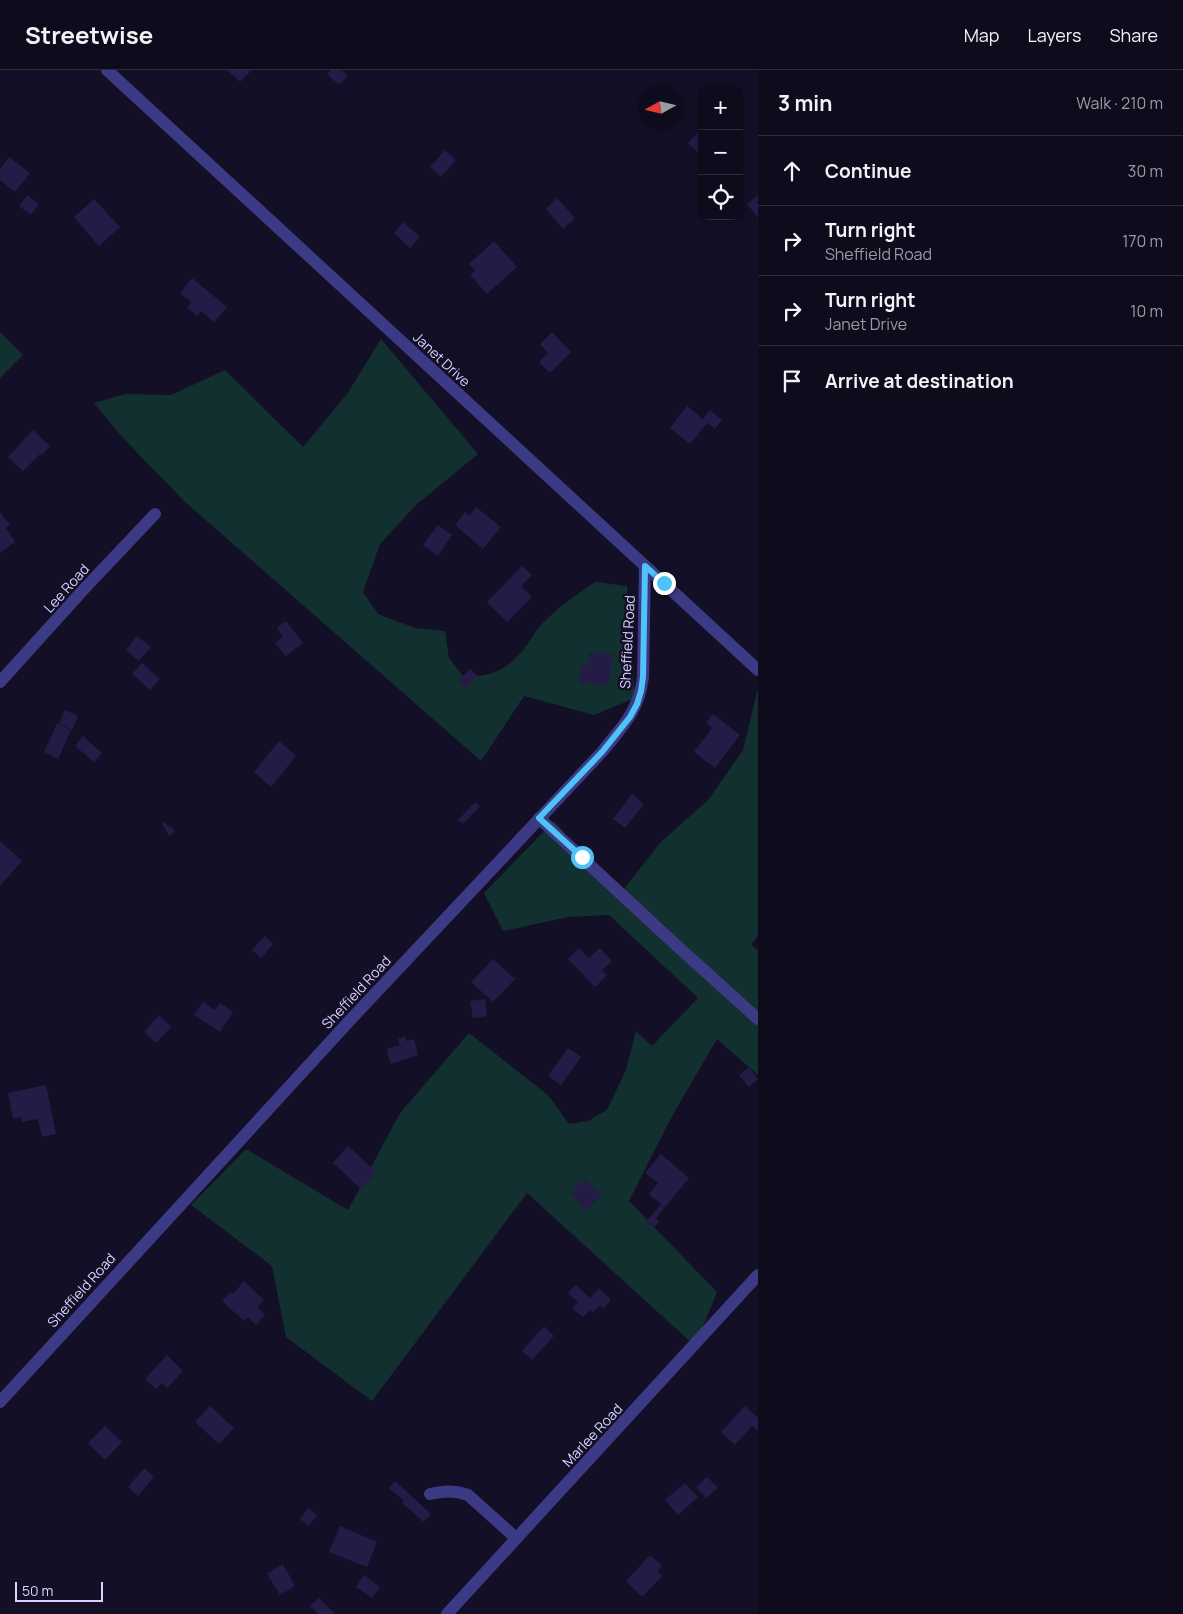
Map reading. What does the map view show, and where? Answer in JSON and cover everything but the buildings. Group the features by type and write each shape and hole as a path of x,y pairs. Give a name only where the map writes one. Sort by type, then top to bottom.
{"street":[{"name":"Janet Drive","path":"107,70 758,670"},
{"name":"Lee Road","path":"0,682 155,514"},
{"name":"Sheffield Road","path":"0,1402 121,1268 602,752 630,717 637,704 643,677 645,566"},
{"path":"539,818 758,1019"},
{"name":"Marlee Road","path":"447,1614 758,1275"},
{"path":"430,1494 446,1491 468,1495 516,1538"}],"green space":[{"path":"0,332 23,355 0,378"},
{"path":"381,339 478,454 416,505 380,544 363,592 378,614 415,628 445,631 449,658 463,676 481,676 504,668 511,663 547,619 595,582 627,586 635,698 594,715 524,696 481,761 184,501 124,439 94,403 125,394 171,395 225,370 303,447 347,394"},
{"path":"758,688 758,936 751,945 758,950 758,1075 717,1039 671,1118 629,1201 717,1292 695,1346 527,1193 372,1401 286,1337 272,1266 191,1205 246,1149 348,1210 400,1113 469,1033 549,1096 569,1124 588,1121 607,1110 626,1070 636,1031 652,1046 698,998 609,915 568,917 503,931 484,893 554,821 619,895 660,843 709,799 743,750"}],"route":[{"path":"582,857 539,818 602,752 630,717 637,704 643,677 645,566 664,583"}]}
